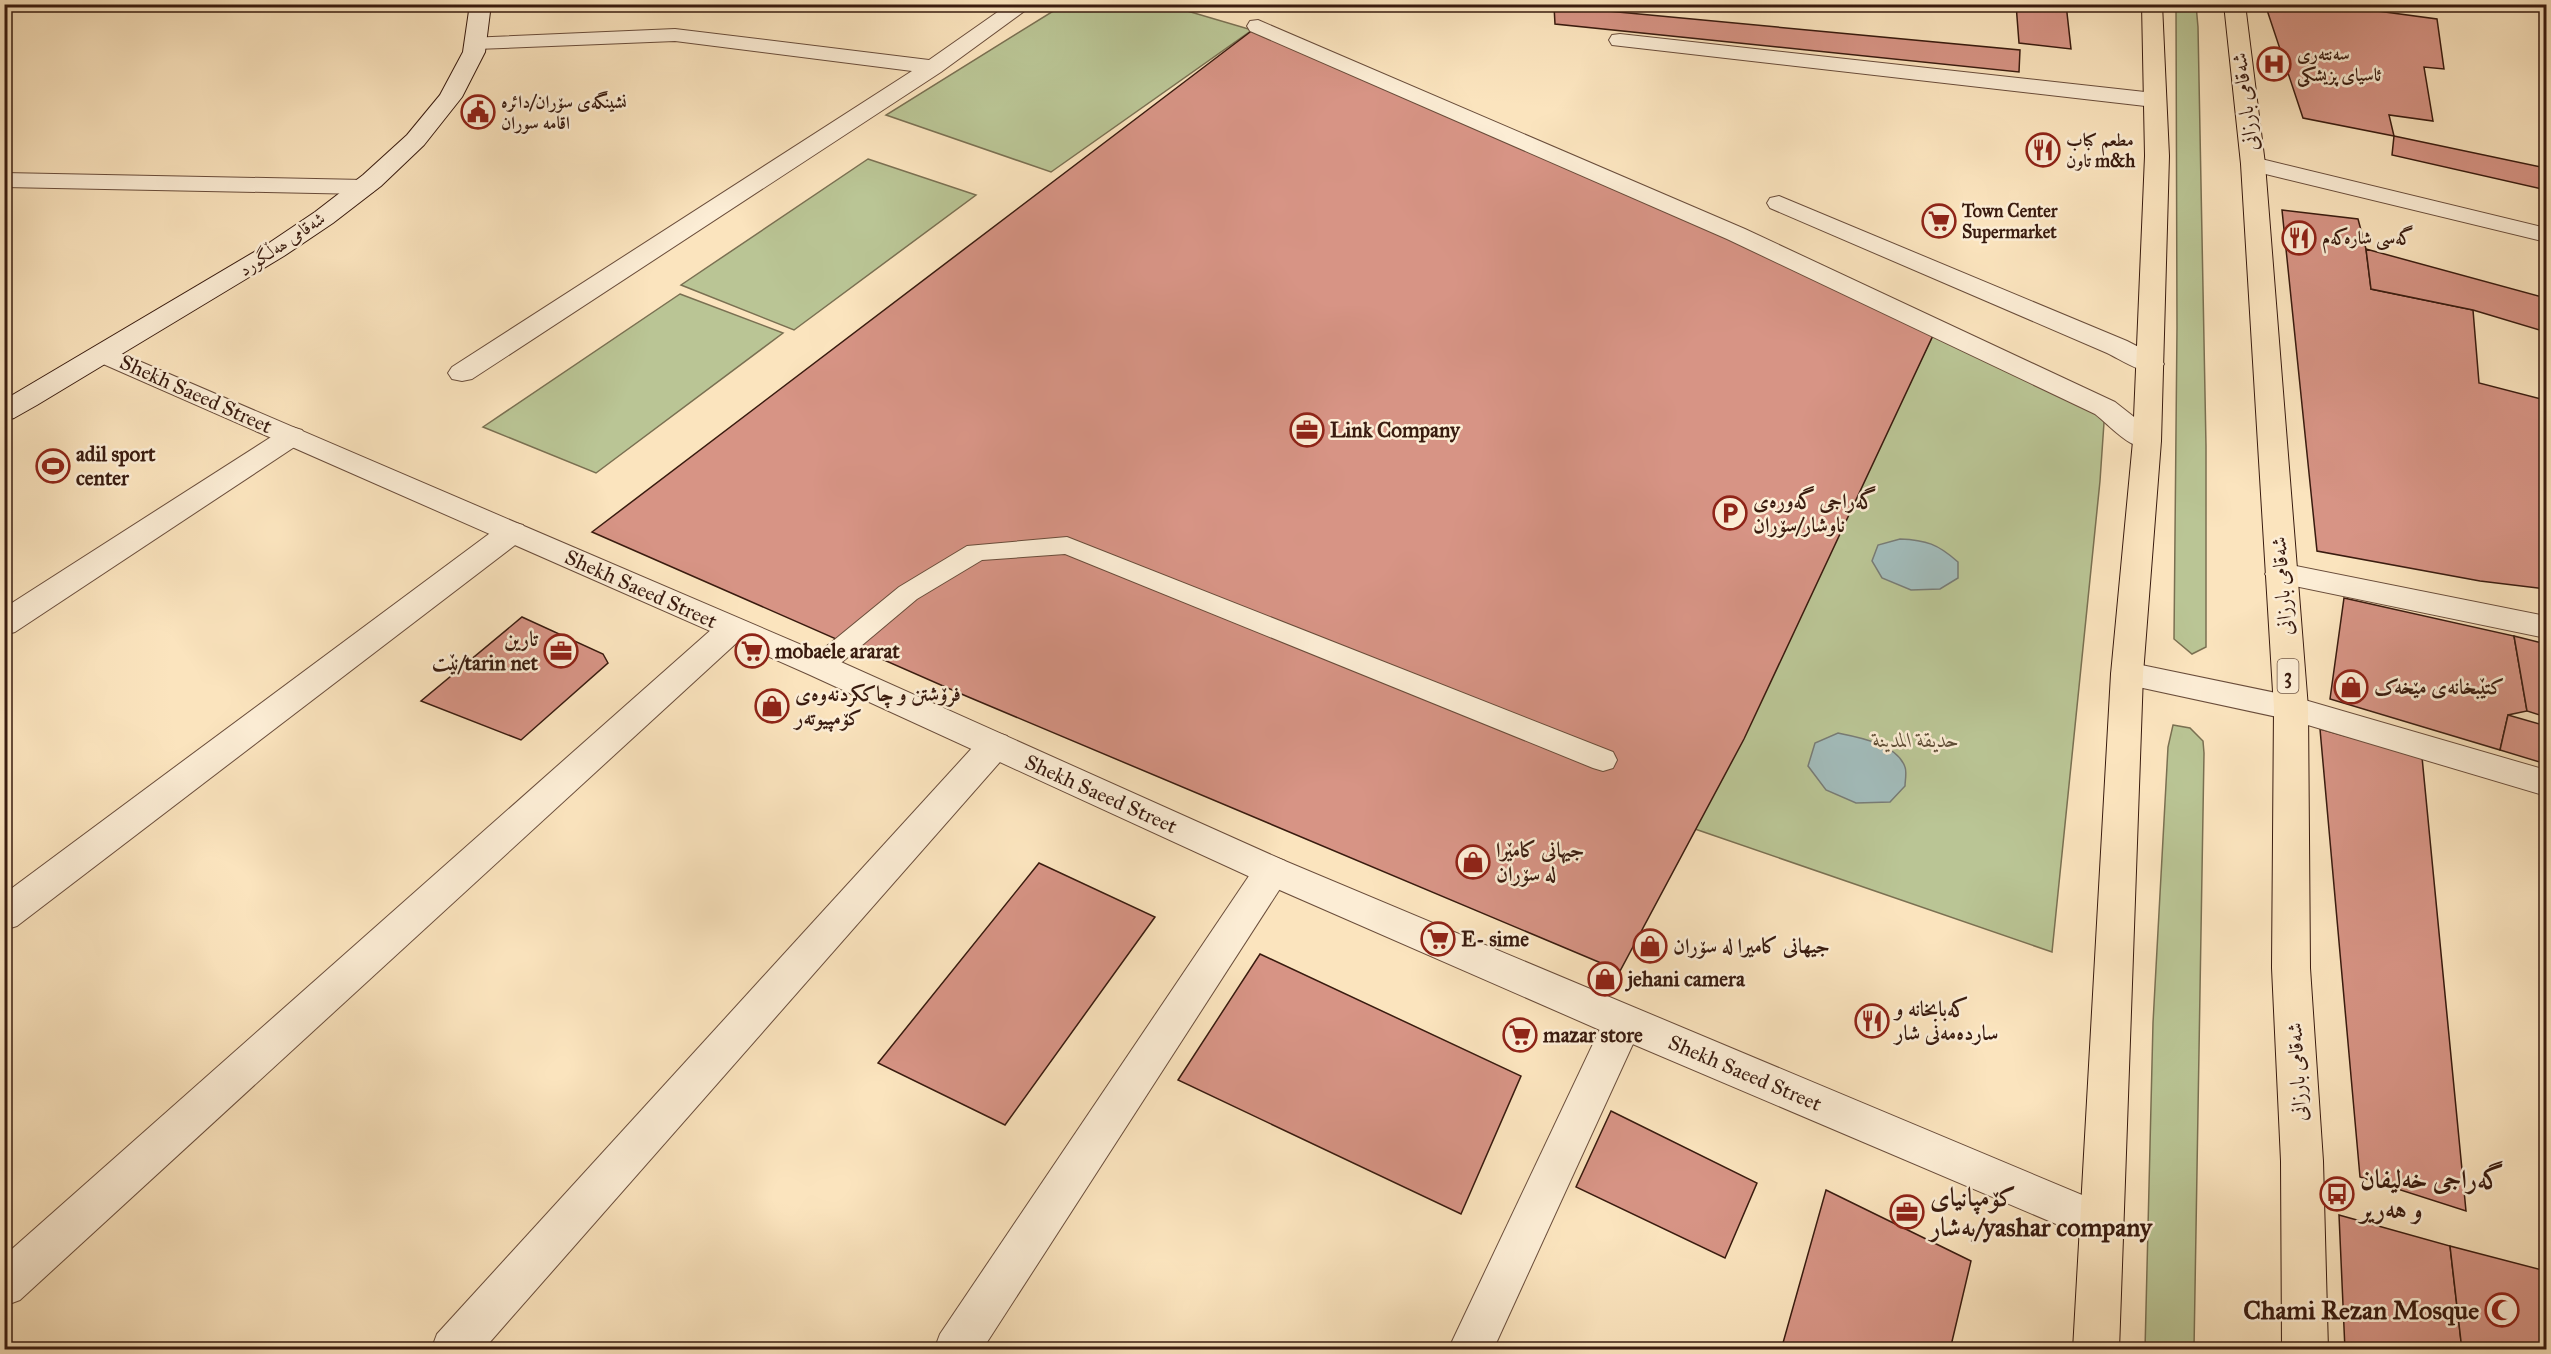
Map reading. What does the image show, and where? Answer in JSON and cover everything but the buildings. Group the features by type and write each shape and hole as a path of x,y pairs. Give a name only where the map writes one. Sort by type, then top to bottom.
{"highway":[{"path":"2096,1350 2127,674 2147,441 2157,156 2152,4"},
{"name":"شەقامی بارزانی","path":"2234,4 2253,164 2291,708 2291,968 2302,1161 2305,1350"}],"street":[{"name":"شەقامی ھەڵگورد","path":"4,412 275,250 364,188 399,157 428,126 450,97 466,70 476,43 481,4"},
{"path":"462,373 933,67 1024,4"},
{"path":"1258,26 1736,234 2105,408 2147,441"},
{"path":"476,43 675,35 933,67"},
{"path":"1620,40 2154,100"},
{"path":"2253,164 2547,235"},
{"path":"4,180 364,188"},
{"path":"1779,203 2117,347 2150,364"},
{"name":"Shekh Saeed Street","path":"104,354 820,666 1272,871 2103,1224"},
{"path":"4,624 292,436"},
{"path":"4,915 512,532"},
{"path":"2282,574 2547,627"},
{"path":"4,1285 732,629"},
{"path":"2127,674 2291,708 2547,783"},
{"path":"453,1350 995,745"},
{"path":"956,1350 1272,871"},
{"path":"1470,1350 1623,1022"}],"lane":[{"path":"820,666 908,593 976,552 1067,545 1603,760"}],"green space":[{"path":"1063,5 1167,5 1252,30 1051,172 886,115"},
{"path":"2176,5 2196,5 2206,446 2206,647 2192,654 2174,639 2177,327"},
{"path":"868,159 976,195 794,330 681,285"},
{"path":"680,294 783,333 596,473 483,427"},
{"name":"حديقة المدينة","path":"1936,329 2105,408 2100,481 2052,952 1695,829"},
{"path":"2173,725 2190,728 2203,741 2204,753 2194,1349 2145,1350 2153,1023 2168,747"}],"water":[{"path":"1900,539 1925,542 1944,551 1958,562 1958,578 1940,589 1911,590 1882,578 1872,561 1878,545"},
{"path":"1838,733 1886,747 1901,759 1906,769 1905,786 1890,802 1856,803 1826,790 1808,766 1815,743"}],"place":[{"name":"سەنتەری ئاسیای پزیشکی","path":"2274,64"},
{"name":"نشینگەی سۆران/دائرە اقامە سوران","path":"478,112"},
{"name":"مطعم كباب تاون m&h","path":"2043,150"},
{"name":"Town Center Supermarket","path":"1939,221"},
{"name":"گەسی شارەکەم","path":"2299,238"},
{"name":"Link Company","path":"1307,430"},
{"name":"adil sport center","path":"53,466"},
{"name":"گەراجی گەورەی ناوشار/سۆران","path":"1730,513"},
{"name":"تارین نێت/tarin net","path":"561,651"},
{"name":"mobaele ararat","path":"752,651"},
{"name":"کتێبخانەی مێخەک","path":"2351,687"},
{"name":"فرۆشتن و چاککردنەوەی کۆمپیوتەر","path":"772,706"},
{"name":"جیهانی كامێرا له‌ سۆران","path":"1473,862"},
{"name":"E- sime","path":"1438,939"},
{"name":"جیھانی کامیرا لە سۆران","path":"1650,946"},
{"name":"jehani camera","path":"1605,979"},
{"name":"کەبابخانە و ساردەمەنی شار","path":"1872,1021"},
{"name":"mazar store","path":"1520,1035"},
{"name":"گەراجی خەلیفان و هەریر","path":"2337,1194"},
{"name":"کۆمپانیای یەشار/yashar company","path":"1907,1212"},
{"name":"Chami Rezan Mosque","path":"2502,1310"}]}
